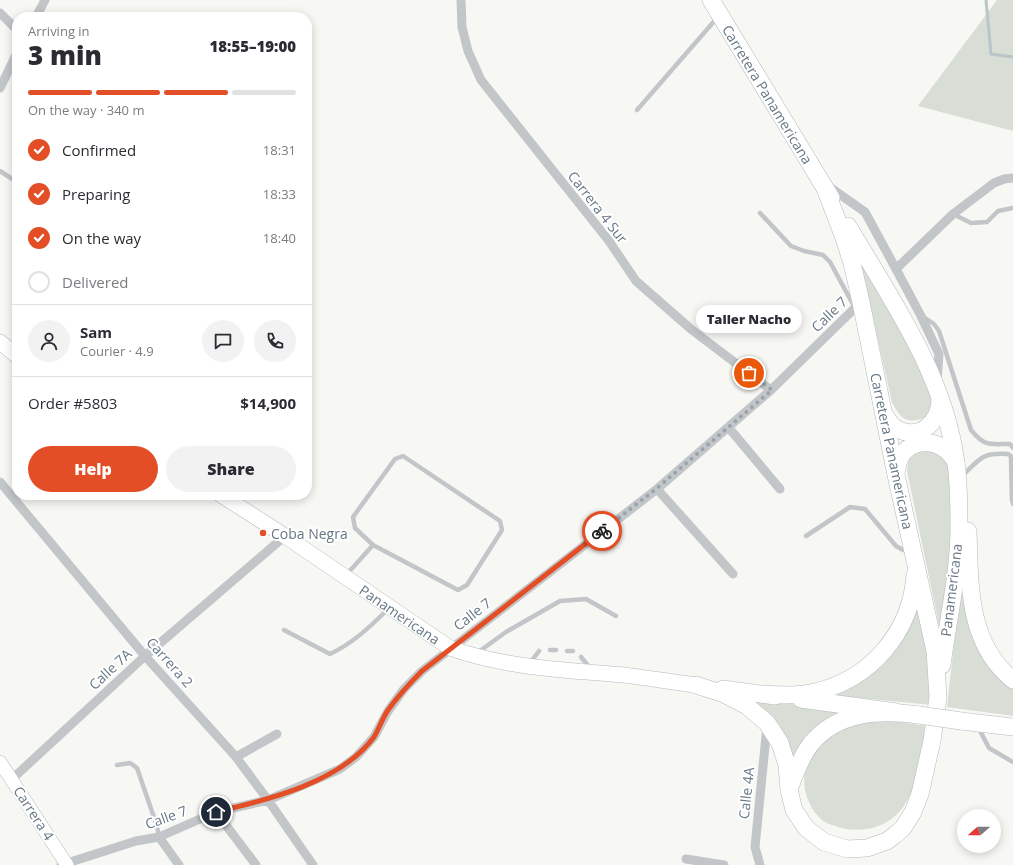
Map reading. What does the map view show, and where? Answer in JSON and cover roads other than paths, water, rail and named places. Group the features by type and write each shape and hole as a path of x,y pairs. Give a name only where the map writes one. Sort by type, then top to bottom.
{"highway":[{"name":"Carretera Panamericana","path":"711,0 910,330 925,360 938,392 949,430 956,462 958,481"},
{"name":"Carretera Panamericana","path":"789,790 794,810 806,828 824,842 847,849 857,849 867,848 886,841 903,828 913,812 920,794 932,741 938,697 935,651 884,414 858,305 852,263 844,238 823,185"},
{"path":"884,414 890,424 898,430 909,432 920,431 929,426 936,418 940,408 938,392"},
{"path":"896,475 898,463 903,452 913,445 925,442 936,444 947,450 956,462"},
{"path":"958,481 964,498 968,521 971,596 978,628 989,652 1013,680"},
{"name":"Panamericana","path":"938,697 945,639 955,584 959,528 958,481"},
{"path":"763,694 789,695 814,693 838,685 861,673 871,665 896,636 907,613 914,588 914,556"},
{"name":"Panamericana","path":"696,685 896,712"},
{"name":"Panamericana","path":"696,685 724,694 747,706 767,723 780,743 787,766 789,790"},
{"path":"789,790 798,766 810,746 827,729 848,718 872,713 896,712 1013,727"}],"main road":[{"name":"Panamericana","path":"229,500 285,536 450,648 473,656 528,667 625,676 696,685"}],"street":[{"path":"39,12 45,0"},
{"name":"Carrera 4 Sur","path":"461,0 462,27 468,51 481,80 609,241 636,281 692,330 772,390"},
{"path":"0,13 12,25"},
{"path":"0,88 12,63"},
{"path":"896,269 953,214 994,183 1004,179 1013,178"},
{"path":"823,185 865,212 921,316 939,354 938,392"},
{"name":"Calle 7","path":"65,864 136,841 159,837 216,812 268,800 340,769 356,757 374,737 388,711 404,689 422,671 656,489 729,428 772,390 858,305"},
{"path":"729,428 780,489"},
{"name":"Carrera 2","path":"0,482 12,496"},
{"path":"656,489 734,574"},
{"name":"Carrera 2","path":"15,500 145,656 236,757 313,865"},
{"name":"Calle 7A","path":"11,780 145,656 285,536"},
{"name":"Calle 4A","path":"760,865 755,847 767,723"},
{"path":"236,757 277,734"},
{"name":"Carrera 4","path":"0,762 65,864"},
{"path":"216,812 256,865"},
{"path":"159,837 179,865"},
{"path":"686,859 724,865"}],"lane":[{"path":"637,110 720,15"},
{"path":"0,171 12,179"},
{"path":"953,214 971,223 987,222 998,211 1013,208"},
{"path":"760,213 791,246 822,255 830,262 858,305"},
{"path":"921,316 934,324 939,331 971,430 977,438 985,443 1010,444 1013,448"},
{"path":"958,481 985,455 998,453 1008,454 1011,460 1013,504"},
{"path":"402,456 500,520 502,530 467,585 458,590 373,545 355,528 353,517 395,458 402,456"},
{"path":"806,536 850,507 864,509 896,546 914,556"},
{"path":"344,577 373,545"},
{"path":"473,656 506,632 560,601 586,599 616,616"},
{"path":"284,630 330,654 343,648 365,632 390,607"},
{"path":"550,650 556,650"},
{"path":"528,667 533,657 539,651"},
{"path":"567,651 573,651"},
{"path":"581,657 593,673"},
{"path":"968,722 989,748 1013,762"},
{"path":"117,765 130,763 138,768 157,826 159,837"}],"waterway":[{"path":"986,0 991,54 1013,57"}],"place":[{"name":"Taller Nacho","path":"749,373"},
{"name":"Coba Negra","path":"263,533"}]}
